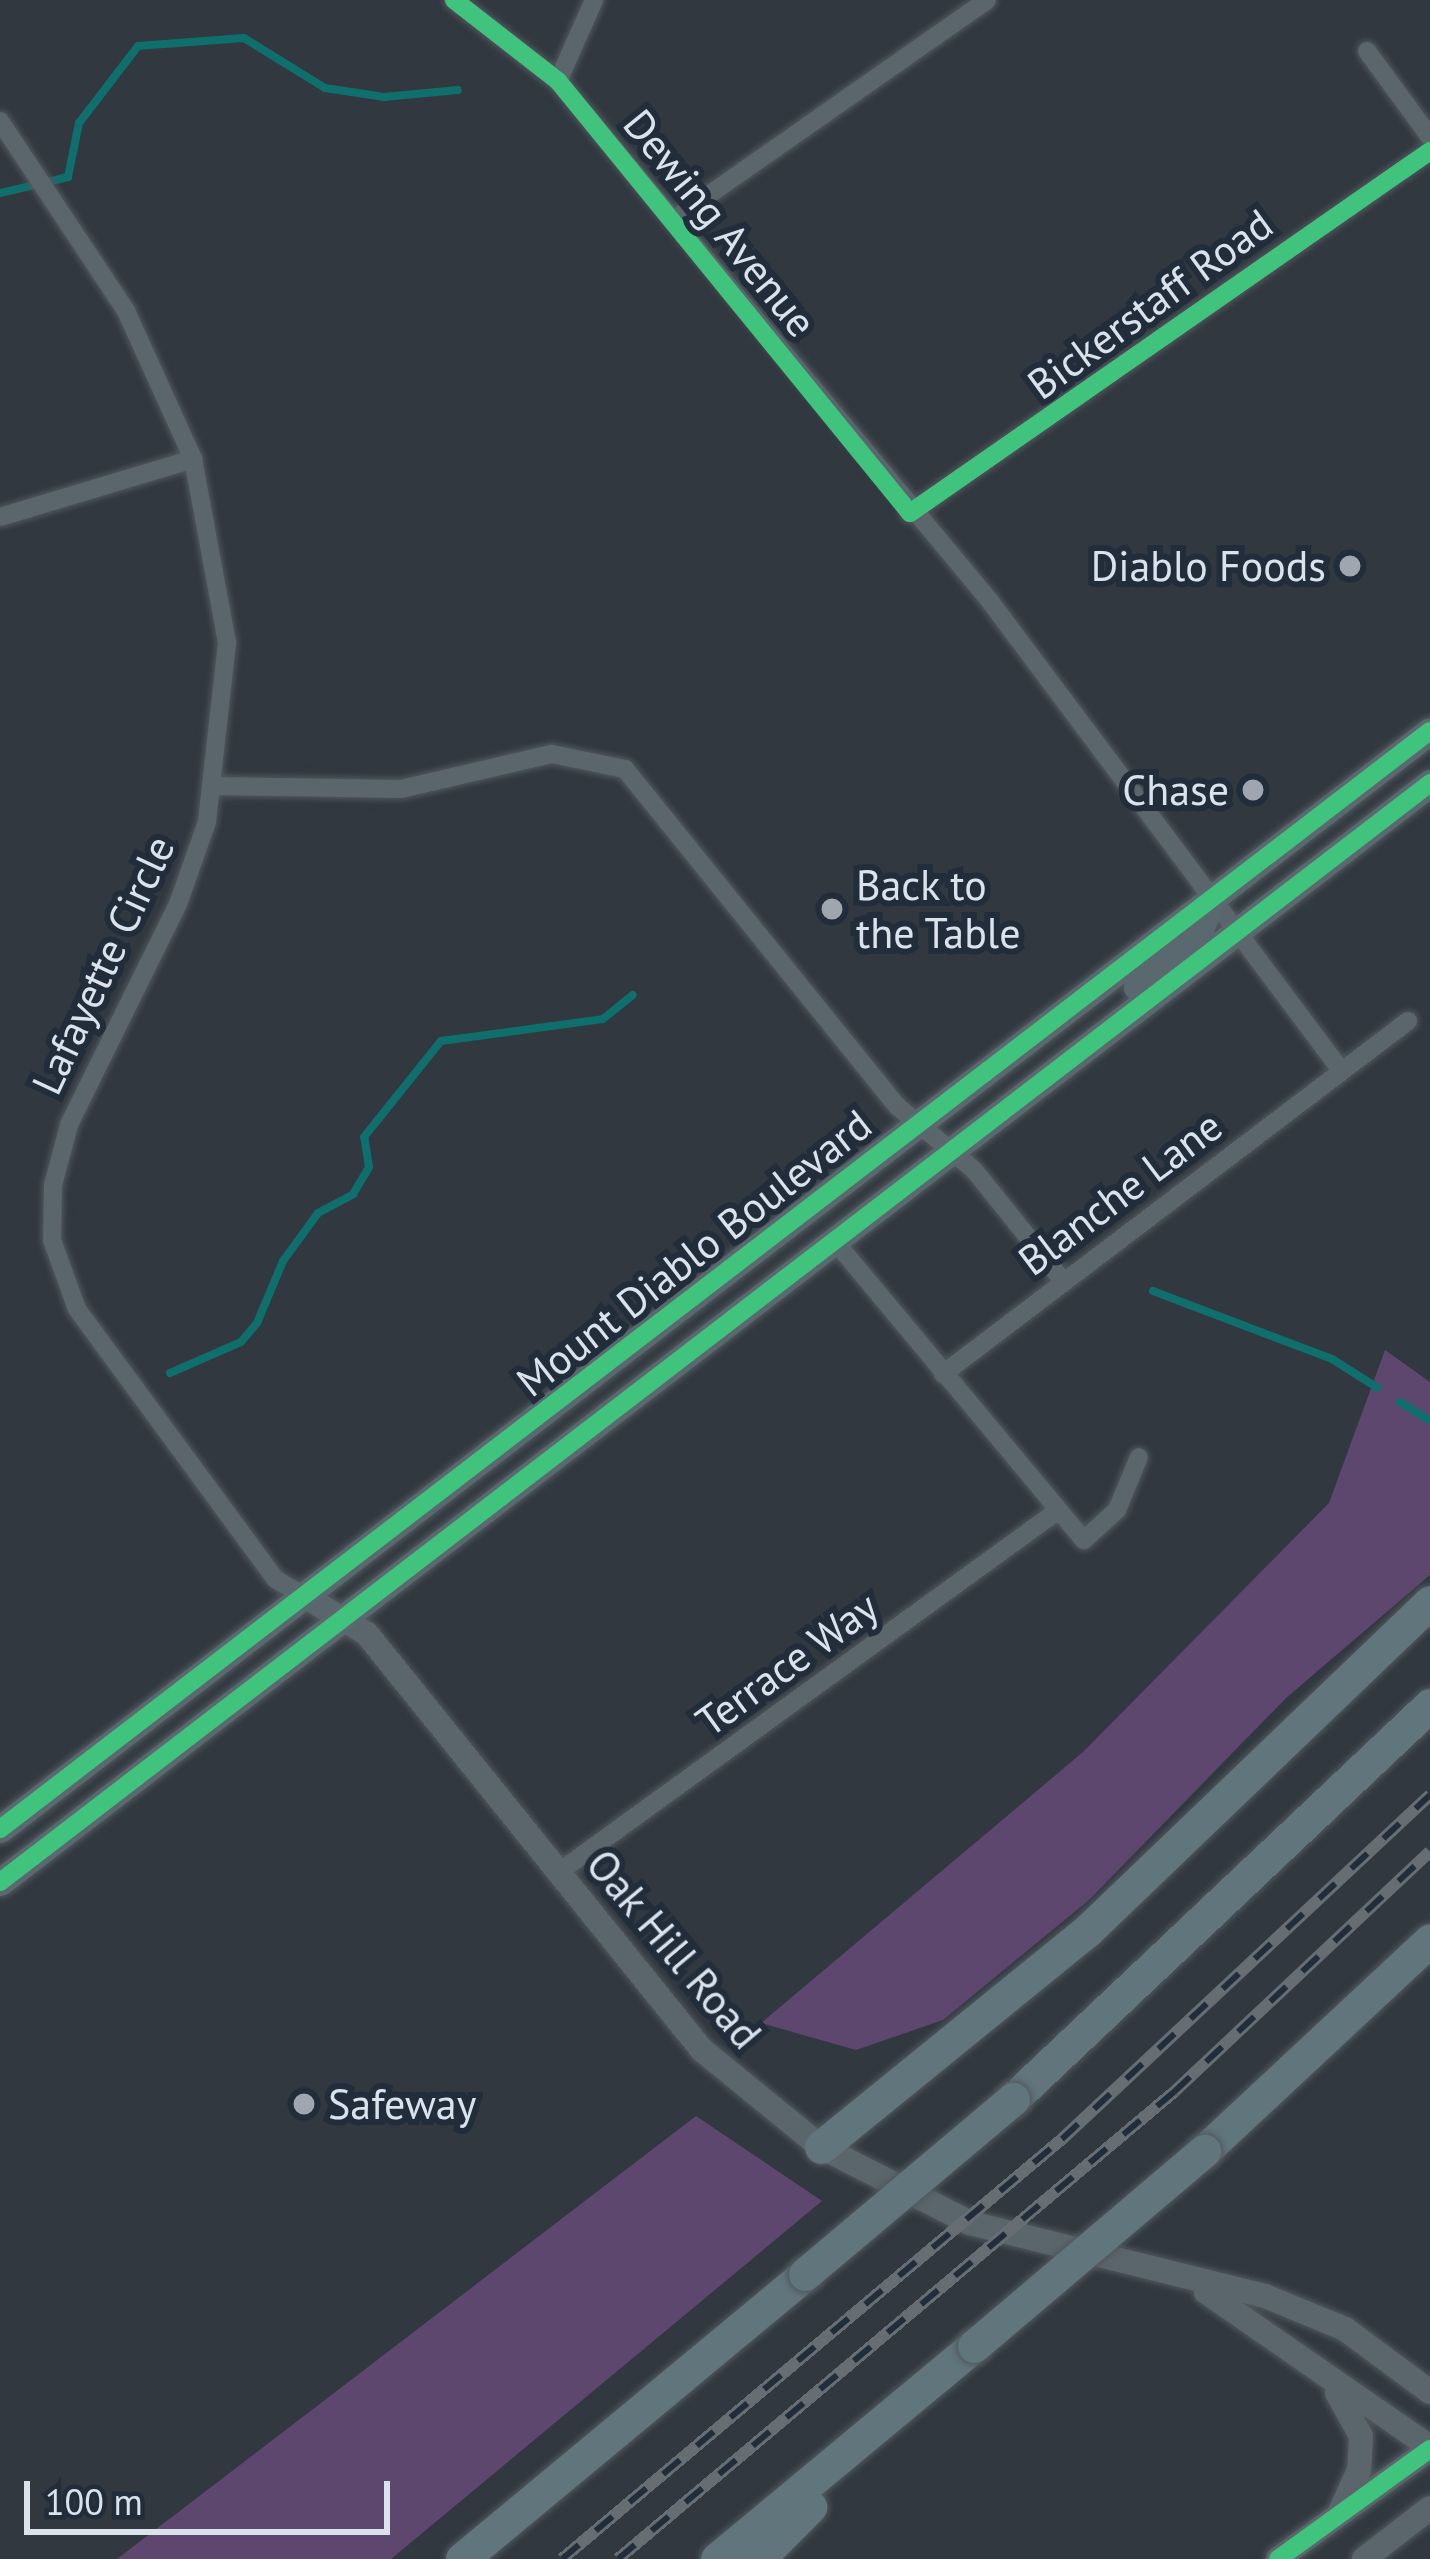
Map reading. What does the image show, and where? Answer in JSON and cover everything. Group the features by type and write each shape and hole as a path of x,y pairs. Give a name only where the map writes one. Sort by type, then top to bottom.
{"highway":[{"path":"821,2147 1087,1931 1313,1704 1430,1602"},
{"path":"462,2559 1013,2099 1430,1706"},
{"path":"718,2559 1204,2151 1430,1940"},
{"path":"758,2559 974,2346"}],"main road":[{"name":"Mount Diablo Boulevard","path":"0,1829 1430,730"},
{"name":"Mount Diablo Boulevard","path":"0,1882 1430,783"},
{"path":"1233,936 1230,910 1298,853 1303,829"},
{"path":"1129,1014 1133,990 1198,935 1210,902"}],"street":[{"name":"Dewing Avenue","path":"454,0 558,81 910,513 1020,639 1233,936"},
{"path":"558,81 594,0"},
{"path":"673,220 987,0"},
{"path":"1367,51 1430,137"},
{"name":"Lafayette Circle","path":"0,121 33,164 126,311 193,459 227,643 215,786 184,890 69,1125 53,1185 52,1240 77,1310 275,1579 306,1597"},
{"name":"Bickerstaff Road","path":"910,513 1430,151"},
{"path":"0,518 193,459"},
{"path":"215,786 401,789 552,754 625,769 920,1124 950,1149 1060,1277"},
{"path":"1233,936 1340,1069"},
{"name":"Blanche Lane","path":"943,1374 1060,1277 1134,1233 1340,1069 1408,1021"},
{"path":"833,1239 1084,1540 1117,1510 1139,1457"},
{"name":"Terrace Way","path":"559,1872 1056,1512"},
{"name":"Oak Hill Road","path":"306,1597 367,1634 701,2050 821,2147 929,2208 1199,2287 1265,2296 1345,2329 1430,2392"},
{"name":"Oak Hill Road","path":"1199,2287 1430,2448"},
{"path":"1294,2349 1355,2412 1359,2470 1339,2513"},
{"path":"1279,2559 1430,2448"},
{"path":"1364,2559 1430,2508"}],"shaded area":[{"path":"1385,1350 1430,1382 1430,1575 1286,1698 1089,1900 943,2020 856,2050 761,2023 1083,1752 1329,1503"},
{"path":"696,2116 822,2201 391,2559 117,2559"}],"waterway":[{"path":"0,193 68,177 79,123 138,46 244,38 325,88 384,97 458,90"},
{"path":"170,1373 241,1342 257,1323 283,1261 318,1213 353,1194 369,1167 364,1137 441,1041 603,1019 633,995"},
{"path":"1153,1291 1332,1359 1378,1388"},
{"path":"1400,1402 1430,1421"}],"railway":[{"path":"562,2559 1062,2139 1430,1795"},
{"path":"618,2559 1174,2092 1430,1852"}],"cycle path":[{"path":"454,0 558,81 910,513 1430,151"},
{"path":"0,1829 1430,731"},
{"path":"0,1882 1430,783"},
{"path":"1278,2559 1430,2449"}],"place":[{"name":"Diablo Foods","path":"1350,566"},
{"name":"Chase","path":"1253,790"},
{"name":"Back to the Table","path":"832,909"},
{"name":"Safeway","path":"304,2104"}]}
